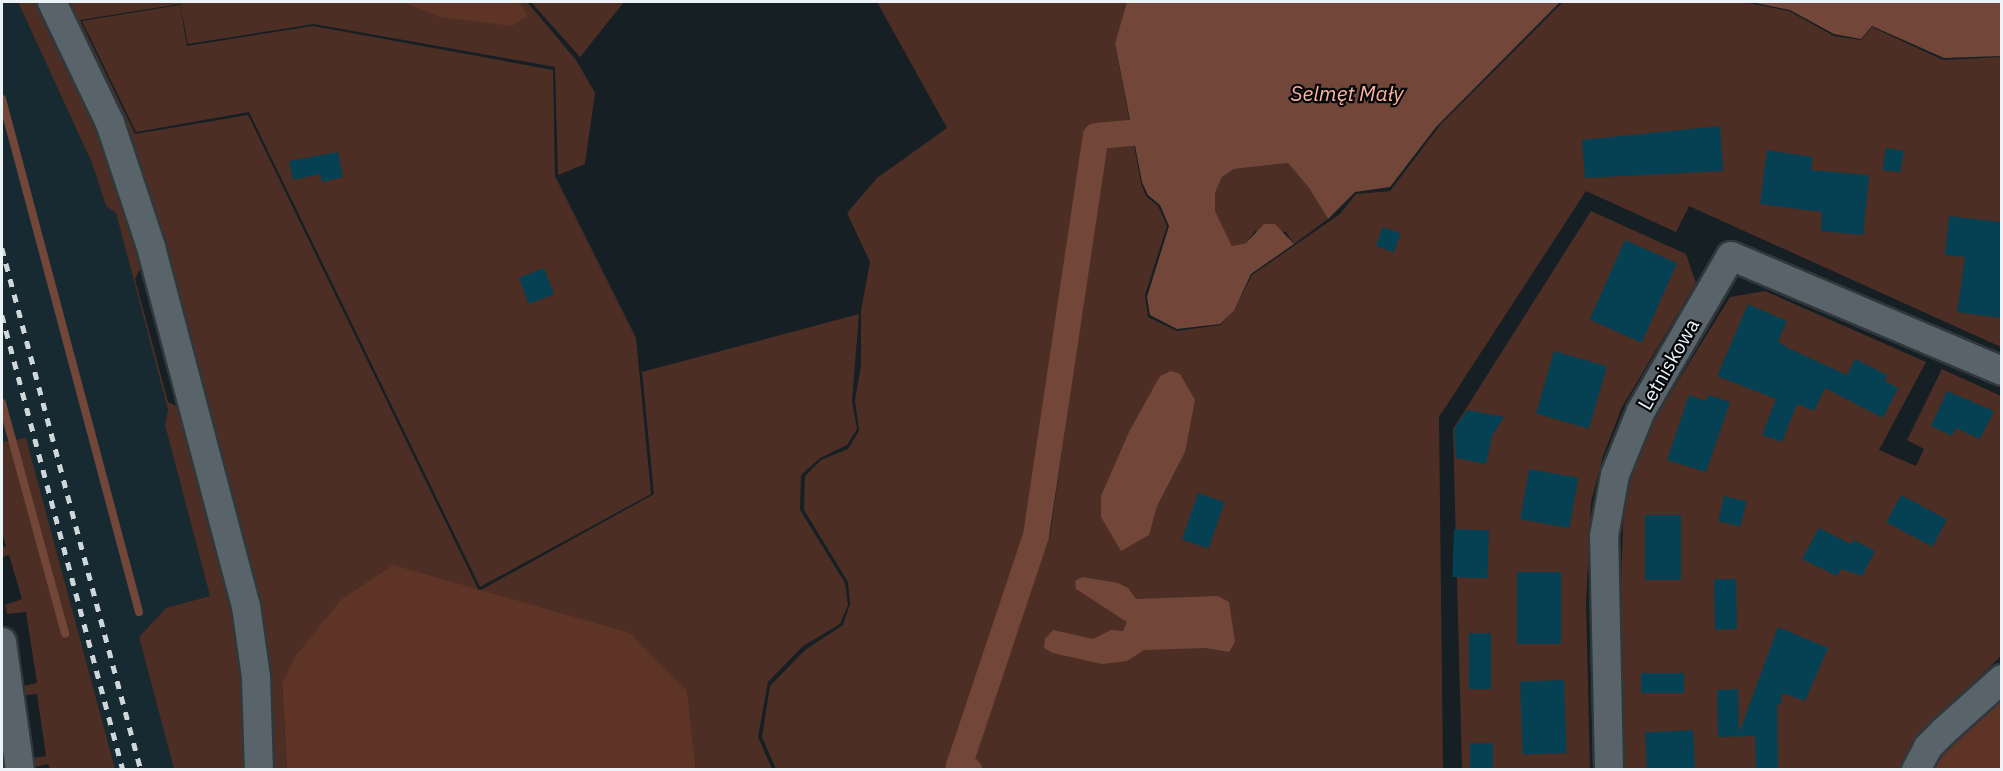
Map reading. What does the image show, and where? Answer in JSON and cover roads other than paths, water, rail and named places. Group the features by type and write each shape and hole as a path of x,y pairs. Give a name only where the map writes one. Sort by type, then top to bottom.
{"street":[{"path":"52,2 110,123 151,247 246,606 256,677 259,770"},
{"name":"Letniskowa","path":"1609,770 1604,536 1615,475 1641,411 1731,256 2001,371"},
{"path":"2,642 20,770"},
{"path":"1916,770 1928,747 2001,679"}],"water":[{"name":"Selmęt Mały","path":"1127,2 1560,2 1436,127 1390,187 1355,192 1328,219 1309,188 1288,163 1234,169 1222,177 1215,193 1215,211 1232,246 1246,243 1264,224 1275,224 1294,244 1251,274 1234,311 1220,324 1177,329 1150,315 1147,297 1169,226 1160,205 1148,195 1142,182 1115,43"},
{"path":"1751,2 2001,2 2001,56 1944,58 1872,26 1861,39 1834,34 1790,10"},
{"path":"1171,371 1180,374 1195,400 1185,452 1157,506 1149,535 1121,551 1101,517 1101,496 1129,432 1160,376"},
{"path":"1082,577 1118,583 1128,588 1136,599 1218,596 1229,602 1235,642 1229,652 1205,648 1144,650 1127,661 1102,664 1053,653 1044,648 1045,639 1053,630 1093,639 1111,630 1123,631 1127,622 1076,589 1075,581"}],"waterway":[{"path":"2,99 139,612"},
{"path":"969,770 959,766 1036,536 1096,136 1133,133"},
{"path":"2,403 65,634"}],"railway":[{"path":"2,248 141,770"},
{"path":"2,315 123,770"}]}
